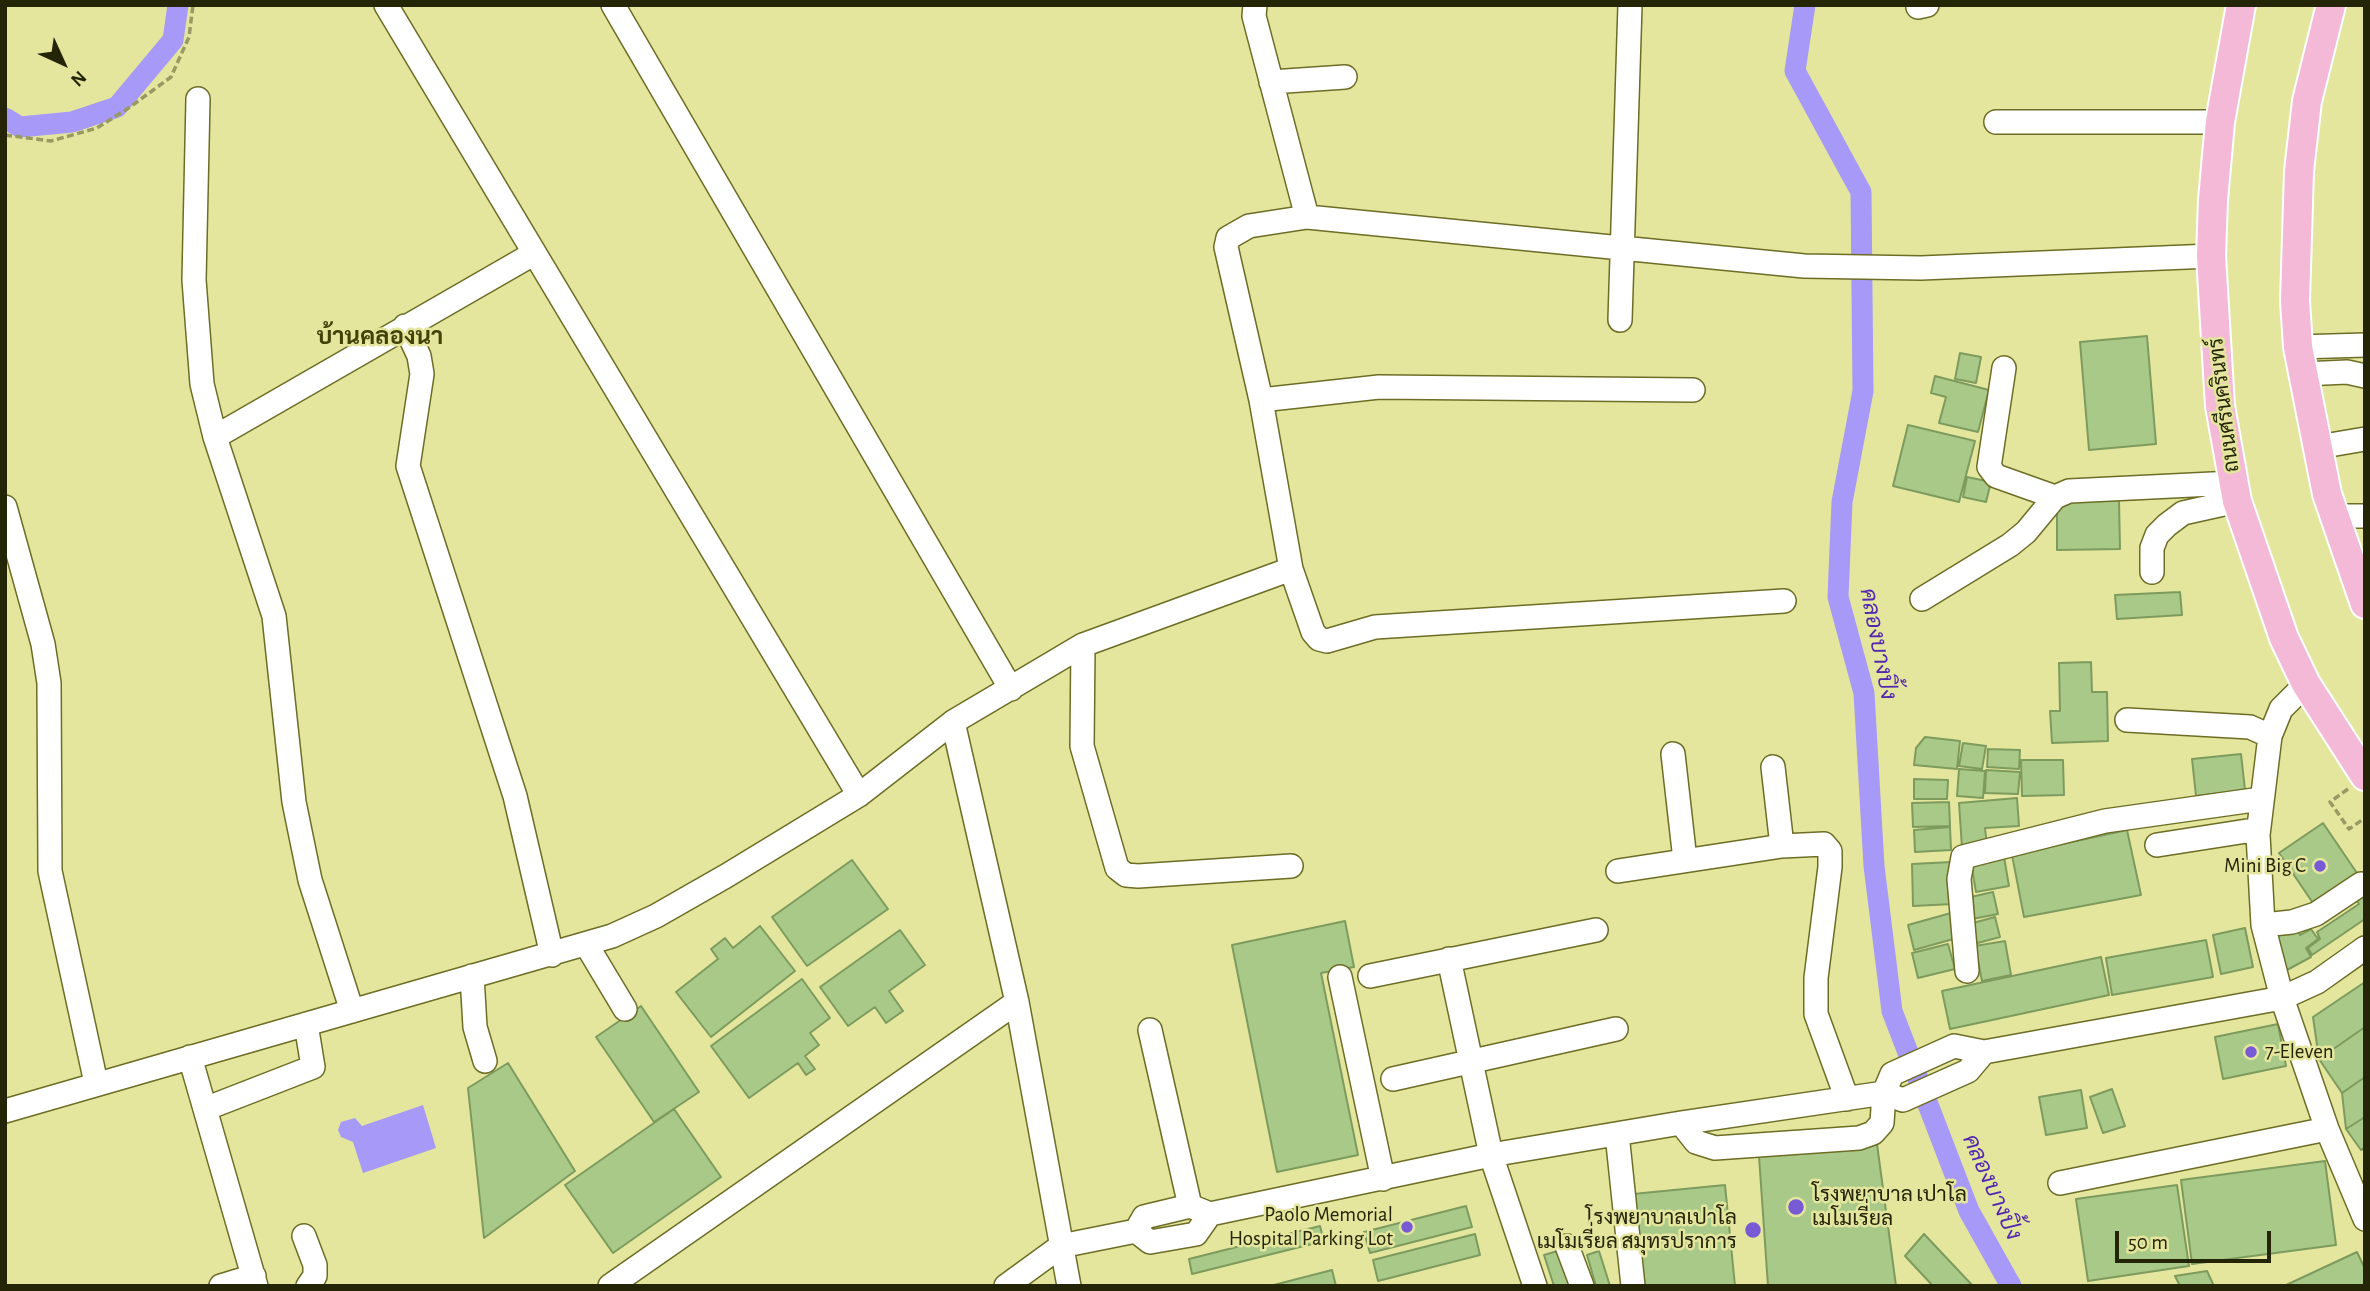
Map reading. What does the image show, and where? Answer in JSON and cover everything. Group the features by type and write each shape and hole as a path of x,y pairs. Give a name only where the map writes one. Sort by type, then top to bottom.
{"main road":[{"name":"ถนนศรีนครินทร์","path":"2241,5 2220,121 2211,256 2220,406 2235,492 2284,638 2306,684 2360,780"},
{"path":"2331,5 2307,101 2299,171 2295,301 2301,361 2318,447 2334,516 2357,555 2364,602"}],"street":[{"path":"386,5 859,795"},
{"path":"613,5 1011,689"},
{"path":"1255,5 1254,16 1307,217"},
{"path":"1620,320 1630,5"},
{"path":"1271,82 1345,77"},
{"path":"198,99 194,280 202,384 215,437 274,616 294,802 310,880 352,1011"},
{"path":"1996,122 2220,121"},
{"path":"1784,601 1375,627 1327,641 1313,632 1291,569 1261,400 1226,247 1228,238 1249,226 1307,217 1804,266 1921,268 2211,256"},
{"path":"215,437 533,254"},
{"path":"405,326 419,356 422,374 408,466 515,796 552,955"},
{"path":"2301,361 2365,345"},
{"path":"2301,361 2365,376"},
{"path":"2004,368 1989,467 1996,476 2055,497"},
{"path":"1261,400 1379,387 1693,390"},
{"path":"2318,447 2365,439"},
{"path":"1922,599 2010,545 2055,497 2069,491 2100,488 2235,492"},
{"path":"2152,572 2152,548 2157,535 2167,525 2183,513 2235,492"},
{"path":"5,507 43,644 49,683 50,871 96,1083"},
{"path":"2334,516 2365,516"},
{"path":"5,1111 552,955 656,916 859,795 953,722 1083,645 1291,569"},
{"path":"1083,645 1082,746 1117,868 1126,875 1138,876 1291,866"},
{"path":"2306,684 2281,709 2270,736 2258,835 2263,925 2282,998 2327,1129 2365,1219"},
{"path":"2127,720 2250,727 2270,736"},
{"path":"953,722 1017,1002 1069,1286"},
{"path":"1673,754 1685,860"},
{"path":"1773,767 1782,846"},
{"path":"1968,971 1959,879 1963,857 2105,821 2261,799"},
{"path":"2157,845 2247,831 2258,835"},
{"path":"1618,871 1782,846 1824,844 1830,851 1816,978 1816,1014 1847,1099"},
{"path":"2263,925 2292,922 2316,914 2361,884"},
{"path":"1370,976 1596,930"},
{"path":"586,944 625,1009"},
{"path":"1681,1123 1696,1142 1714,1148 1774,1146 1859,1138 1873,1133 1882,1123 1893,1089 1954,1046 1984,1052 2282,998 2317,982 2365,948"},
{"path":"1449,959 1491,1155 1535,1286"},
{"path":"472,976 475,1027 485,1060"},
{"path":"1340,977 1382,1179"},
{"path":"610,1286 1017,1002"},
{"path":"205,1109 313,1067 306,1024"},
{"path":"1392,1079 1616,1029"},
{"path":"1006,1286 1061,1246 1136,1231 1150,1242 1196,1234 1200,1210 1150,1030"},
{"path":"1200,1210 1382,1179 1491,1155 1847,1099 1968,1071 1984,1052"},
{"path":"190,1057 255,1281 221,1286"},
{"path":"2060,1183 2327,1129"},
{"path":"1617,1134 1633,1286"},
{"path":"304,1236 315,1265 315,1276 308,1286"},
{"path":"1567,1246 1582,1286"}],"path":[{"path":"5,135 51,141 97,128 130,107 171,77 189,37 193,5"},
{"path":"2360,780 2330,802 2349,829 2365,818"}],"shaded area":[{"path":"423,1105 436,1148 363,1173 353,1142 341,1137 338,1130 341,1122 355,1118 362,1126"}],"building":[{"path":"2147,336 2156,444 2089,450 2080,342"},
{"path":"1960,353 1981,357 1976,383 1955,379"},
{"path":"1935,376 1989,390 1978,432 1939,423 1946,397 1931,393"},
{"path":"1908,425 1975,441 1959,502 1893,486"},
{"path":"1967,477 1991,482 1986,502 1963,497"},
{"path":"2119,500 2120,549 2057,550 2057,501"},
{"path":"2180,592 2182,615 2117,619 2115,595"},
{"path":"2091,662 2092,692 2107,692 2108,741 2052,743 2050,711 2060,711 2059,663"},
{"path":"1925,737 1960,741 1957,769 1914,765 1916,748"},
{"path":"1963,743 1986,746 1982,769 1959,766"},
{"path":"1988,749 2020,750 2019,769 1987,767"},
{"path":"2241,754 2245,790 2196,796 2192,759"},
{"path":"2021,760 2063,760 2064,795 2022,796"},
{"path":"1959,769 1985,771 1983,798 1957,796"},
{"path":"1986,770 2020,772 2018,794 1985,793"},
{"path":"1914,779 1948,780 1947,799 1914,799"},
{"path":"2017,798 2019,826 1985,828 1987,846 1962,848 1959,803"},
{"path":"1949,802 1950,826 1913,827 1912,803"},
{"name":"Mini Big C","path":"2323,823 2361,879 2317,909 2279,853"},
{"path":"1950,827 1951,850 1915,852 1914,830"},
{"path":"2127,830 2141,895 2024,917 2012,855"},
{"path":"2004,857 2009,886 1976,892 1971,863"},
{"path":"852,860 888,909 807,966 772,917"},
{"path":"1952,862 1953,904 1913,906 1912,864"},
{"path":"2360,891 2365,896 2365,919 2312,955 2308,948 2320,939 2317,932 2359,904 2353,896"},
{"path":"1993,892 1998,914 1967,920 1962,899"},
{"path":"1951,913 1957,938 1914,950 1908,925"},
{"path":"1995,917 2000,937 1974,944 1969,924"},
{"path":"1345,921 1354,967 1321,973 1358,1155 1277,1172 1232,945"},
{"path":"760,926 795,971 711,1037 676,992 718,959 711,949 725,938 733,948"},
{"path":"2296,926 2300,935 2311,929 2318,939 2306,948 2311,957 2287,970 2279,954 2276,934"},
{"path":"2245,928 2253,967 2221,974 2213,935"},
{"path":"900,930 925,965 889,991 903,1011 886,1023 875,1007 848,1026 820,987"},
{"path":"2206,940 2213,977 2112,995 2106,958"},
{"path":"2005,941 2011,975 1982,981 1975,946"},
{"path":"1948,944 1955,969 1918,978 1912,953"},
{"path":"2101,957 2109,995 1950,1029 1942,991"},
{"path":"802,979 830,1018 810,1033 819,1045 805,1056 815,1069 806,1075 798,1063 749,1098 711,1046"},
{"path":"2365,982 2365,1027 2319,1059 2313,1017"},
{"path":"641,1006 699,1092 654,1122 596,1037"},
{"name":"7-Eleven","path":"2278,1024 2286,1066 2223,1079 2215,1037"},
{"path":"2365,1027 2365,1077 2342,1093 2319,1059"},
{"path":"508,1063 575,1171 484,1238 468,1088"},
{"path":"2365,1077 2365,1117 2346,1129 2342,1093"},
{"path":"2112,1089 2125,1126 2103,1133 2090,1097"},
{"path":"2081,1090 2087,1128 2046,1135 2039,1097"},
{"path":"674,1109 721,1177 613,1253 565,1185"},
{"path":"2365,1117 2365,1148 2361,1150 2346,1129"},
{"path":"1875,1129 1896,1286 1768,1286 1758,1142"},
{"path":"2325,1161 2336,1245 2192,1264 2181,1180"},
{"path":"1725,1185 1735,1286 1644,1286 1633,1194"},
{"path":"2177,1185 2189,1266 2088,1281 2076,1199"},
{"path":"1466,1206 1472,1227 1370,1253 1364,1232"},
{"path":"1320,1226 1324,1241 1192,1274 1189,1259"},
{"path":"1475,1234 1480,1255 1378,1281 1373,1260"},
{"path":"1924,1234 1973,1286 1933,1286 1905,1256"},
{"path":"1561,1250 1573,1286 1554,1286 1544,1255"},
{"path":"1599,1251 1610,1286 1596,1286 1587,1255"},
{"path":"2357,1252 2365,1269 2365,1286 2284,1286"},
{"path":"1332,1270 1336,1286 1270,1286"},
{"path":"2207,1271 2214,1286 2180,1286 2175,1276"}],"waterway":[{"path":"5,118 20,127 72,122 117,107 173,40 178,5"},
{"name":"คลองบางปิ้ง","path":"1805,5 1795,71 1861,192 1863,391 1842,502 1838,597 1864,693 1874,866 1892,1011 1969,1211 2011,1286"}],"place":[{"name":"Mini Big C","path":"2320,866"},
{"name":"7-Eleven","path":"2251,1052"},
{"name":"โรงพยาบาล เปาโล เมโมเรี่ยล","path":"1796,1207"},
{"name":"Paolo Memorial Hospital Parking Lot","path":"1407,1227"},
{"name":"โรงพยาบาลเปาโล เมโมเรี่ยล สมุทรปราการ","path":"1753,1230"}],"district":[{"name":"บ้านคลองนา","path":"380,337"}]}
